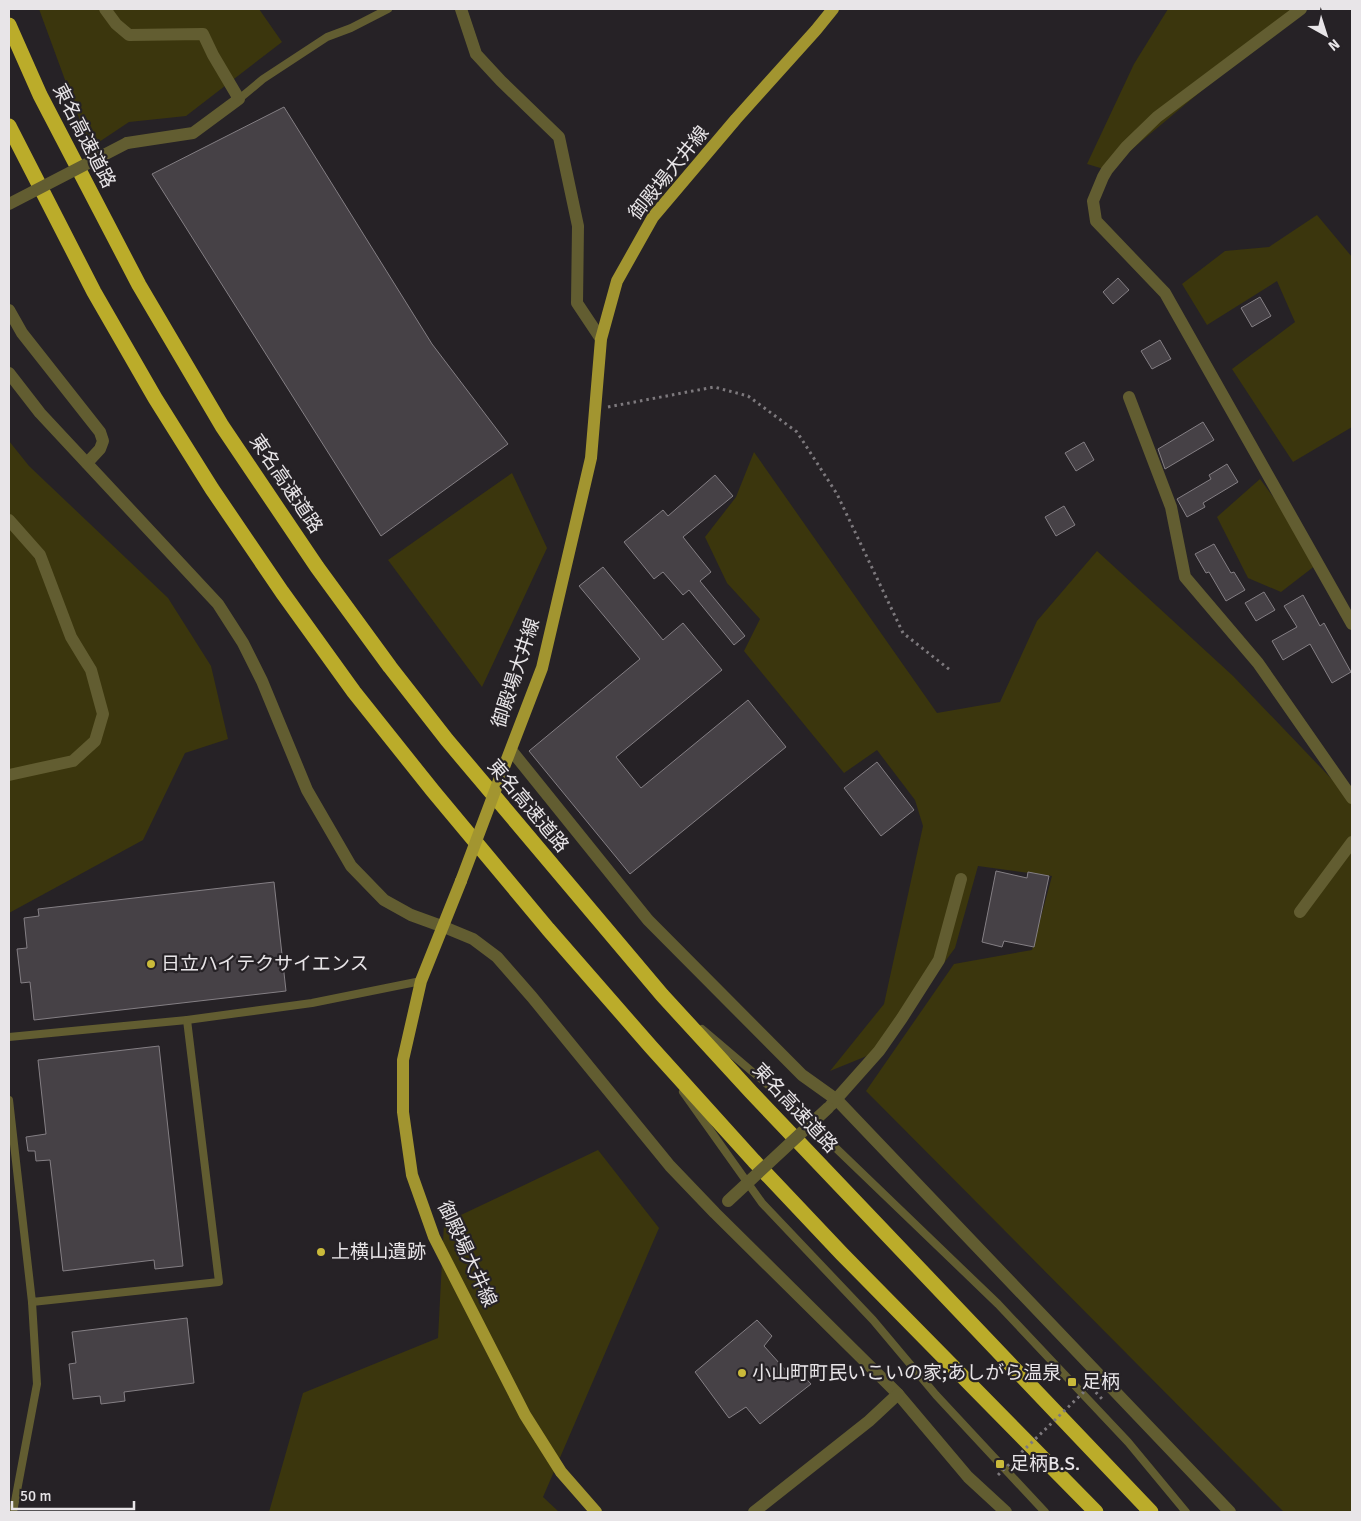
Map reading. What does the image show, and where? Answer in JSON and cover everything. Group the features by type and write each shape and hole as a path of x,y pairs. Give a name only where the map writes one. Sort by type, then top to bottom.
{"highway":[{"name":"東名高速道路","path":"9,25 40,95 139,285 222,426 294,534 385,660 447,740 662,995 751,1092 1151,1512"},
{"path":"9,126 94,292 155,398 212,489 282,592 354,692 433,791 548,929 754,1161 842,1254 1096,1512"}],"main road":[{"name":"御殿場大井線","path":"596,1512 561,1472 525,1415 434,1237 412,1175 403,1112 403,1060 421,981 444,927 542,668 591,458 601,340 617,281 652,217 833,9"}],"street":[{"path":"9,204 128,143 193,133 240,99 213,55 203,34 130,35 116,24 105,9"},
{"path":"461,9 476,54 559,138 578,226 577,303 601,340"},
{"path":"1301,9 1157,117 1126,146 1107,170 1093,201 1096,220 1165,293 1352,624"},
{"path":"9,310 22,333 100,432 103,440 100,449 87,463"},
{"path":"9,373 40,413 218,604 243,643 262,681 308,790 351,866 384,900 411,915 473,939 497,957 670,1166 714,1213 898,1394 968,1477 1006,1512"},
{"path":"1129,397 1172,507 1185,577 1258,663 1352,798"},
{"path":"9,520 40,555 71,637 91,670 103,714 95,741 73,760 9,775"},
{"path":"510,750 648,920 833,1104 1230,1512"},
{"path":"1300,912 1352,842"},
{"path":"714,1213 833,1104 879,1051 939,960 961,879"},
{"path":"754,1512 869,1422 898,1394"}],"lane":[{"path":"240,99 264,79 327,37 351,28 388,9"},
{"path":"9,1037 187,1020 312,1003 421,981"},
{"path":"662,995 788,1102 998,1304 1128,1442 1186,1512"},
{"path":"32,1302 219,1282 187,1020"},
{"path":"651,1047 762,1203 872,1320 936,1395 1045,1512"},
{"path":"9,1100 32,1302 36,1384 13,1512"}],"path":[{"path":"595,410 714,387 748,396 797,432 837,494 903,633 950,670"},
{"path":"998,1475 1090,1386 1102,1399"}],"shaded area":[{"path":"39,9 259,9 282,42 186,116 129,122 90,148"},
{"path":"1168,9 1299,9 1107,170 1087,164 1134,64"},
{"path":"1317,215 1352,257 1352,427 1293,462 1232,369 1295,322 1277,281 1207,325 1182,284 1225,251 1269,247"},
{"path":"9,441 29,466 168,598 211,666 228,739 185,753 143,840 9,913"},
{"path":"754,452 937,713 1000,702 1037,621 1097,551 1233,676 1347,795 1352,797 1352,1512 1284,1512 866,1091 954,964 1032,950 1052,876 978,866 955,948 879,1051 830,1071 884,1004 923,826 915,800 877,750 844,773 744,651 760,619 727,583 705,537 736,497"},
{"path":"512,473 547,548 482,687 388,560"},
{"path":"1260,479 1308,544 1316,565 1281,592 1248,578 1217,517"},
{"path":"598,1150 659,1228 543,1497 559,1512 269,1512 303,1393 438,1338 444,1223"}],"building":[{"path":"284,107 432,344 508,444 381,536 152,174"},
{"path":"1118,278 1129,290 1113,304 1103,292"},
{"path":"1260,297 1271,316 1252,327 1241,308"},
{"path":"1160,340 1171,359 1152,369 1141,351"},
{"path":"1203,422 1214,440 1165,469 1158,449"},
{"path":"1084,442 1094,460 1076,471 1065,453"},
{"path":"1227,464 1238,482 1203,503 1205,507 1187,517 1177,499 1211,479 1209,475"},
{"path":"715,475 733,496 683,537 711,572 700,581 745,636 734,645 689,590 683,595 663,572 654,579 624,542 663,510 668,516"},
{"path":"1064,506 1075,525 1056,536 1045,517"},
{"path":"1214,544 1231,573 1234,572 1245,590 1226,601 1209,572 1206,573 1195,554"},
{"path":"603,567 663,640 683,623 722,670 616,757 641,788 748,700 786,747 630,874 529,751 640,659 579,586"},
{"path":"1264,592 1275,610 1256,621 1245,603"},
{"path":"1303,595 1320,626 1324,623 1351,672 1332,683 1310,644 1283,660 1272,641 1297,627 1284,606"},
{"path":"877,762 914,810 881,836 844,788"},
{"path":"996,871 1027,878 1028,872 1049,876 1034,947 1004,941 1002,947 982,942"},
{"name":"日立ハイテクサイエンス","path":"274,882 286,991 34,1020 30,982 21,983 17,949 27,948 24,918 39,916 38,909"},
{"path":"159,1046 183,1266 155,1269 154,1260 63,1271 50,1160 36,1161 35,1151 28,1151 26,1137 46,1134 38,1060"},
{"path":"187,1318 194,1383 124,1392 125,1401 101,1404 100,1396 73,1399 69,1364 76,1363 72,1332"},
{"name":"小山町町民いこいの家;あしがら温泉","path":"757,1320 772,1336 764,1346 789,1374 796,1368 811,1384 760,1424 746,1407 729,1418 695,1372"}],"place":[{"name":"日立ハイテクサイエンス","path":"151,964"},
{"name":"上横山遺跡","path":"321,1252"},
{"name":"小山町町民いこいの家;あしがら温泉","path":"742,1373"},
{"name":"足柄","path":"1072,1382"},
{"name":"足柄B.S.","path":"1000,1464"}]}
